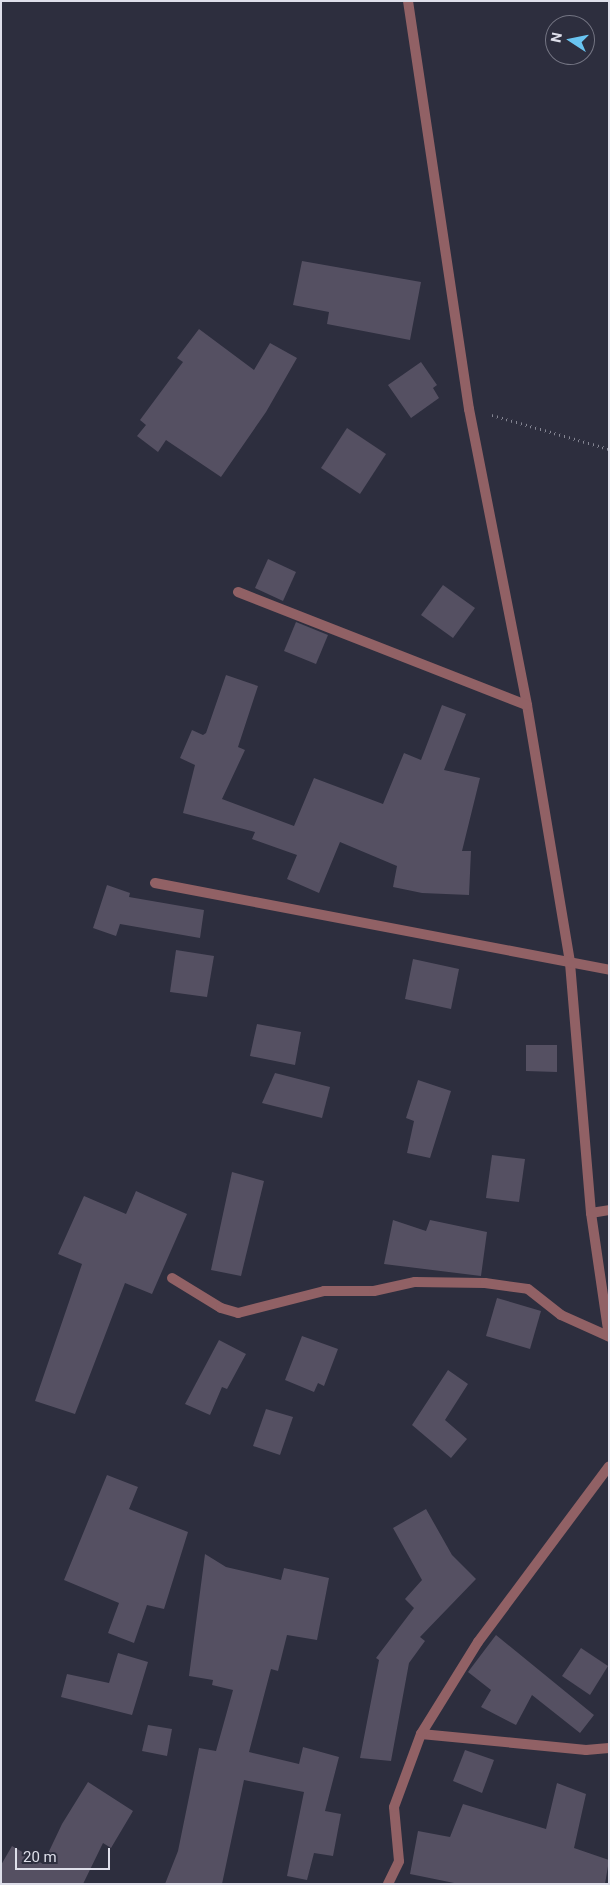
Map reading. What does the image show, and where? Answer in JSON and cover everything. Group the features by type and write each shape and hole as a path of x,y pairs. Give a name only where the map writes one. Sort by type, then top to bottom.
{"street":[{"path":"172,1278 221,1308 238,1314 324,1292 374,1291 415,1282 485,1283 528,1289 561,1315 609,1336 606,1302 591,1213 570,963 527,705 469,409 408,1"},
{"path":"238,592 527,705"},
{"path":"155,882 609,970"},
{"path":"591,1213 609,1210"},
{"path":"388,1884 399,1861 394,1807 421,1734 478,1642 609,1466"},
{"path":"421,1734 586,1750 609,1748"}],"path":[{"path":"469,409 609,450"}],"building":[{"path":"302,261 421,282 410,340 327,324 329,312 293,305"},
{"path":"199,329 254,370 270,343 297,358 266,412 221,477 166,440 158,452 137,436 146,425 140,420 183,362 177,358"},
{"path":"421,362 437,385 433,388 439,398 411,418 388,385"},
{"path":"347,428 386,454 360,494 321,468"},
{"path":"268,559 296,572 283,601 255,588"},
{"path":"443,585 475,608 453,638 421,615"},
{"path":"296,622 328,635 316,664 284,651"},
{"path":"226,675 258,686 238,747 245,750 222,799 294,826 314,778 383,804 404,753 421,760 442,705 466,714 444,770 480,778 462,851 471,851 469,895 422,893 393,887 397,866 340,842 319,893 287,879 297,855 252,839 255,832 183,813 195,765 180,758 192,730 203,735 206,733"},
{"path":"107,885 130,893 129,897 204,910 200,938 120,924 116,936 93,928"},
{"path":"176,950 214,956 207,997 170,992"},
{"path":"413,959 459,969 451,1009 405,999"},
{"path":"257,1024 301,1032 295,1065 250,1056"},
{"path":"526,1045 557,1045 557,1072 526,1071"},
{"path":"275,1073 330,1087 322,1118 262,1103"},
{"path":"418,1080 451,1091 430,1158 407,1153 414,1121 406,1118"},
{"path":"492,1155 525,1159 519,1202 486,1198"},
{"path":"232,1172 264,1181 241,1276 211,1270"},
{"path":"136,1191 187,1214 152,1294 125,1283 75,1414 35,1401 82,1264 58,1254 84,1196 126,1214"},
{"path":"393,1220 426,1231 430,1220 487,1232 481,1276 384,1264"},
{"path":"497,1298 541,1311 530,1349 486,1336"},
{"path":"302,1336 338,1349 324,1386 318,1383 314,1392 285,1380"},
{"path":"219,1340 246,1354 227,1389 222,1387 210,1415 185,1404"},
{"path":"448,1370 468,1384 445,1420 467,1439 451,1458 412,1425"},
{"path":"266,1409 293,1417 280,1455 253,1446"},
{"path":"107,1475 138,1487 129,1509 188,1532 164,1609 147,1605 134,1643 108,1633 119,1603 64,1580"},
{"path":"426,1509 452,1555 476,1579 420,1637 425,1641 409,1663 391,1761 360,1758 379,1660 376,1658 414,1608 405,1599 422,1580 393,1528"},
{"path":"205,1554 226,1567 281,1580 284,1568 329,1578 317,1640 287,1635 278,1671 271,1669 249,1752 299,1764 303,1747 339,1757 325,1811 341,1814 333,1856 314,1853 307,1880 287,1876 304,1792 244,1780 222,1884 165,1884 178,1851 199,1748 216,1751 233,1690 212,1685 213,1680 189,1676"},
{"path":"496,1635 594,1715 580,1733 532,1695 516,1725 481,1707 491,1690 468,1672"},
{"path":"581,1648 608,1666 590,1695 562,1676"},
{"path":"118,1653 148,1662 132,1715 61,1697 67,1674 109,1683"},
{"path":"148,1725 172,1729 167,1756 142,1751"},
{"path":"465,1750 494,1760 482,1793 453,1781"},
{"path":"88,1782 133,1811 111,1848 103,1843 83,1884 1,1884 1,1865 12,1846 43,1864 62,1824"},
{"path":"557,1783 586,1794 574,1848 609,1860 605,1884 459,1884 410,1874 418,1831 450,1837 463,1804 546,1829"}]}
